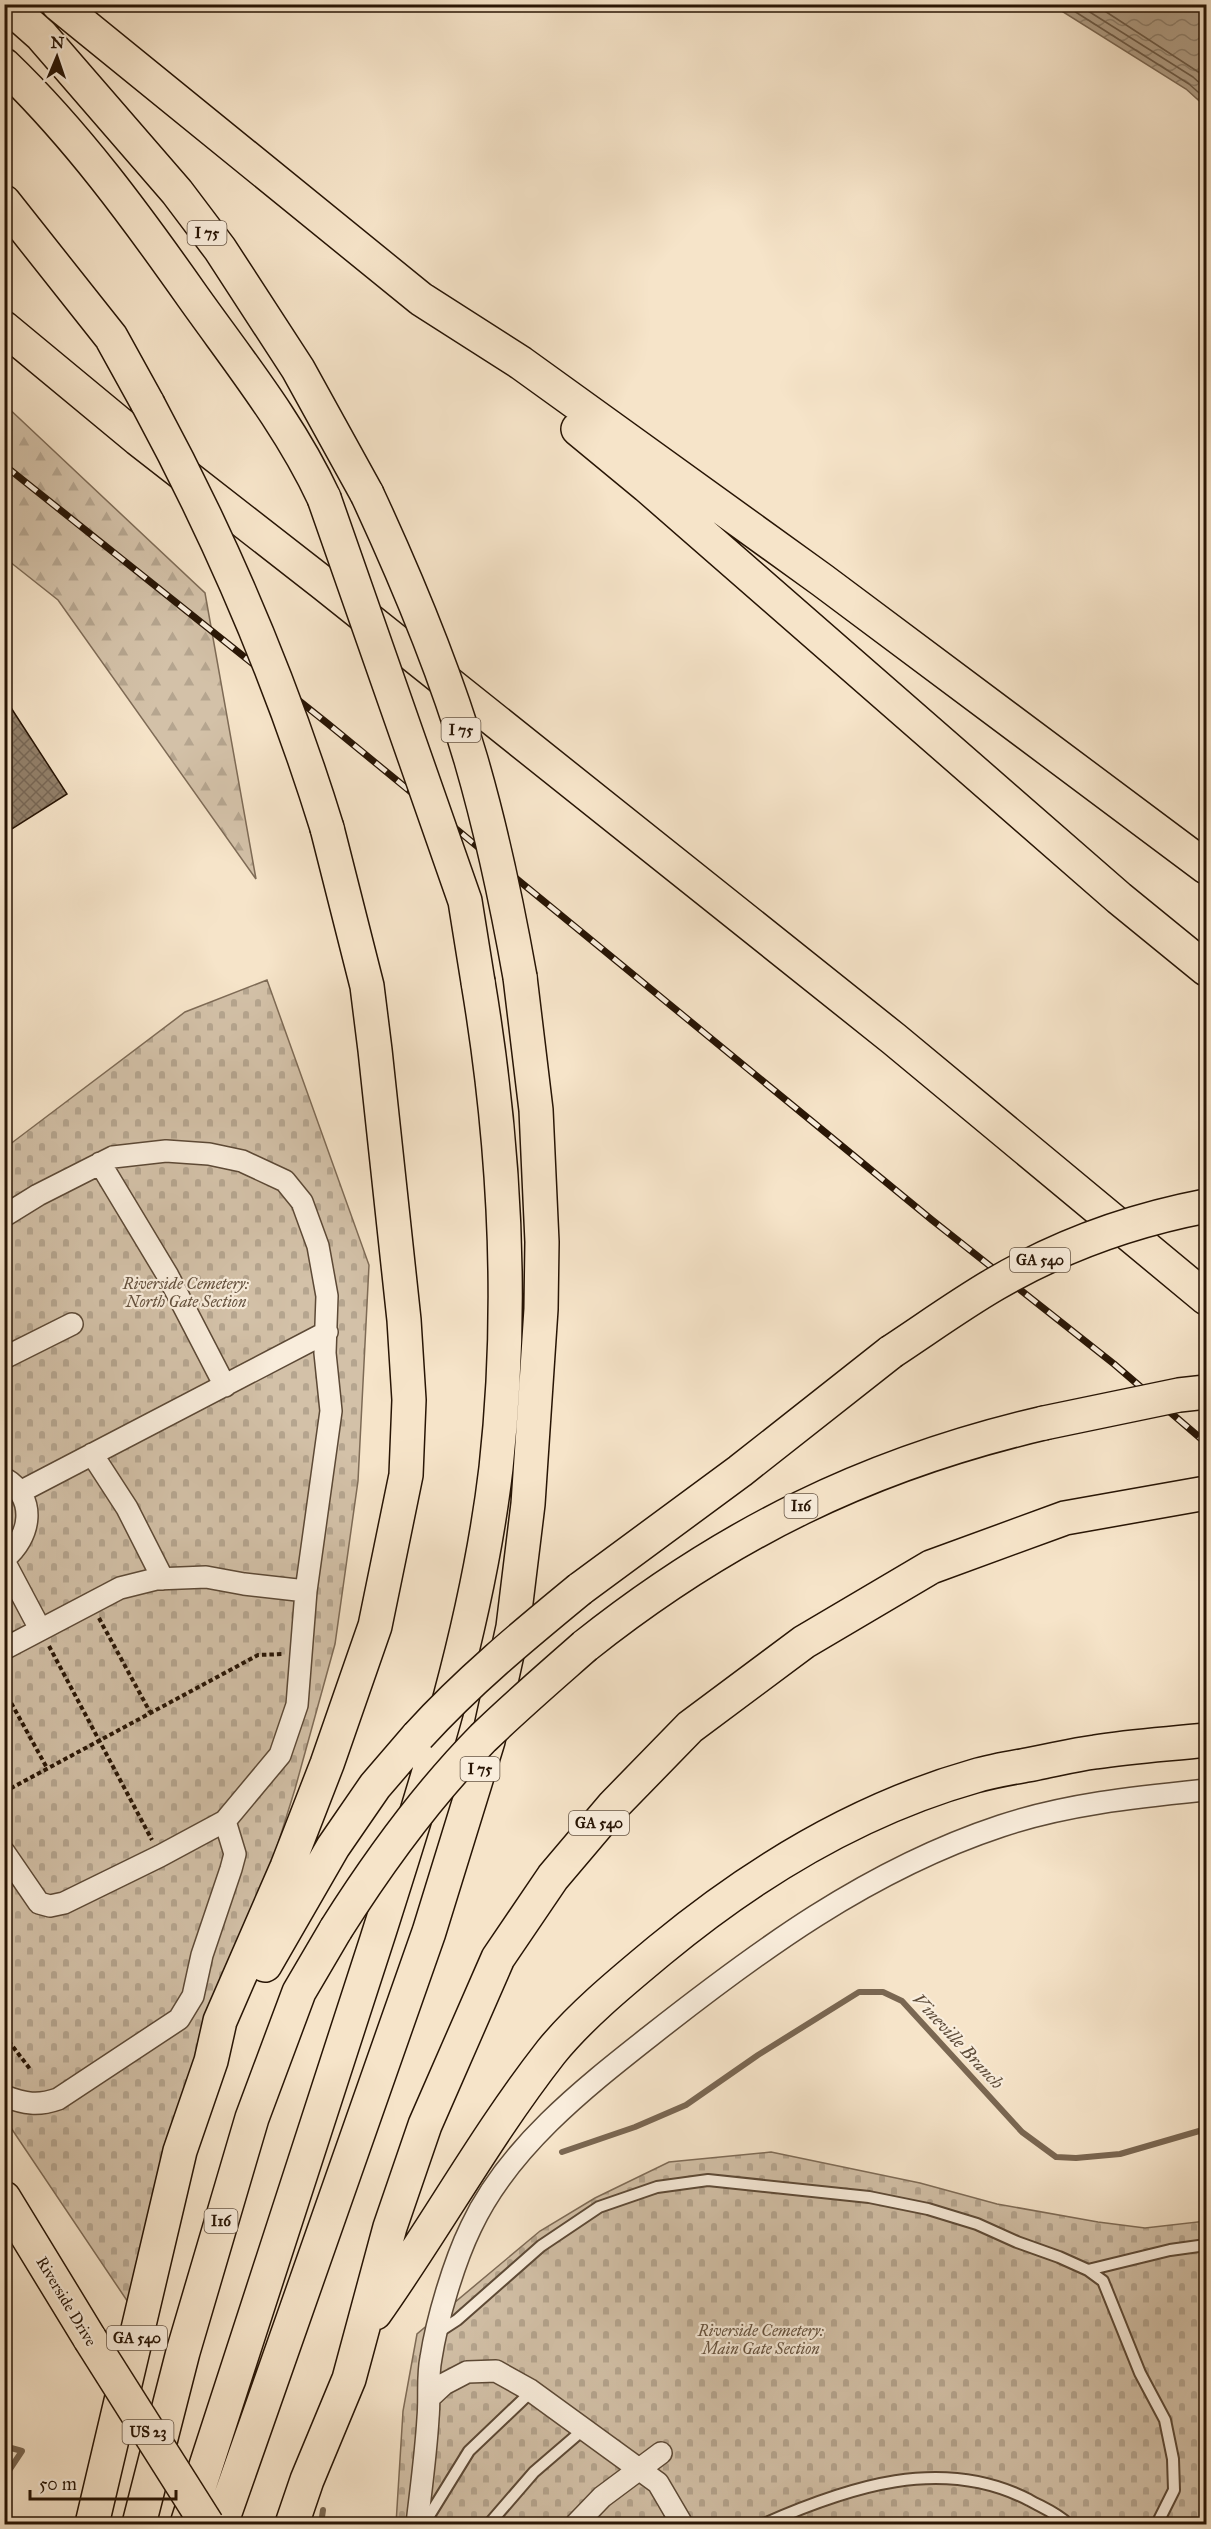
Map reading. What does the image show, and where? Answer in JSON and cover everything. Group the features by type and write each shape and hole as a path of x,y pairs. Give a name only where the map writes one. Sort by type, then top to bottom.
{"main road":[{"name":"I 75","path":"6,4 41,35 177,192 220,249 298,369 367,494 424,624 467,748 499,867 520,977 536,1110 542,1242 539,1342 528,1504 513,1627 488,1741 432,1922 221,2524"},
{"path":"58,4 647,486 1119,898 1206,969"},
{"name":"I 75","path":"4,65 40,99 160,248 250,374 307,460 324,498 465,901 499,1121 504,1191 506,1296 502,1400 496,1469 474,1606 438,1742 386,1911 298,2189 187,2524"},
{"path":"4,202 111,337 200,502 238,583 287,707 327,828 366,986 375,1050 405,1331 409,1400 406,1475 375,1626 327,1764 287,1867 220,2020 212,2061"},
{"path":"421,299 521,363 812,573 1206,867"},
{"path":"4,328 138,440 333,591 894,1039 1206,1298"},
{"name":"GA 540","path":"92,2524 180,2151 212,2061 333,1847 375,1786 435,1716 507,1649 580,1589 740,1472 891,1352 962,1304 1035,1263 1112,1231 1153,1218 1206,1206"},
{"name":"I16","path":"139,2524 183,2352 252,2118 298,1992 336,1929 394,1842 453,1770 513,1709 626,1613 687,1571 751,1532 806,1504 861,1479 947,1448 1044,1423 1179,1395 1206,1392"},
{"name":"GA 540","path":"292,2524 307,2480 349,2379 390,2228 425,2125 498,1958 553,1877 614,1805 690,1727 804,1642 931,1567 1065,1518 1206,1493"},
{"path":"364,2329 411,2263 474,2161 553,2050 630,1975 703,1914 783,1861 853,1823 920,1794 977,1775 1095,1752 1206,1740"},
{"name":"Riverside Drive","path":"4,2198 207,2524"}],"street":[{"path":"4,1216 113,1157 166,1151 209,1154 242,1161 285,1181 302,1202 318,1246 327,1296 326,1353 331,1411 306,1591 297,1705 280,1755 225,1821 160,1856 64,1902 50,1906 39,1903 4,1852"},
{"path":"100,1163 168,1276 225,1386"},
{"path":"4,1358 72,1324"},
{"path":"40,1629 4,1560 15,1550 24,1536 27,1521 26,1506 12,1485 92,1454 327,1332"},
{"path":"92,1454 127,1508 163,1579"},
{"path":"4,1649 120,1588 163,1579 206,1577 306,1591"},
{"path":"417,2524 429,2398 430,2359 447,2292 471,2227 500,2178 550,2121 608,2069 710,1988 814,1915 901,1866 1002,1826 1074,1807 1206,1790"},
{"path":"4,2096 24,2103 42,2105 58,2099 179,2019 193,1996 202,1955 235,1854 225,1821"},
{"path":"429,2398 444,2384 467,2372 496,2371 532,2391 658,2483 681,2524"},
{"path":"576,2524 602,2497 661,2453"}],"lane":[{"path":"437,2334 457,2320 541,2246 599,2207 657,2187 708,2180 869,2197 928,2209 977,2223 1088,2270 1103,2281 1140,2373 1165,2420 1173,2459 1174,2490 1157,2524"},
{"path":"1088,2270 1170,2250 1206,2246"},
{"path":"424,2524 469,2451 532,2391"},
{"path":"489,2524 534,2472 584,2429"},
{"path":"764,2524 862,2487 902,2480 959,2478 1008,2489 1059,2516 1068,2524"}],"path":[{"path":"91,1603 150,1712"},
{"path":"40,1629 160,1856"},
{"path":"4,1792 258,1655 284,1654 301,1658"},
{"path":"4,1690 47,1768"},
{"path":"4,2035 30,2069"}],"green space":[{"path":"4,404 205,593 256,879 58,600 5,558"},
{"name":"Riverside Cemetery: North Gate Section","path":"267,980 369,1265 358,1481 335,1644 295,1789 194,2114 136,2314 5,2119 5,1148 185,1012"},
{"name":"Riverside Cemetery: Main Gate Section","path":"771,2152 920,2183 997,2204 1098,2222 1145,2228 1206,2221 1206,2524 396,2524 403,2411 417,2334 540,2231 595,2198 669,2162"}],"water":[{"path":"1052,5 1206,5 1206,107 1186,89"}],"building":[{"path":"4,697 67,794 4,834"}],"waterway":[{"name":"Vineville Branch","path":"562,2152 635,2127 686,2105 758,2055 859,1992 883,1992 902,2001 1022,2132 1056,2157 1076,2158 1120,2154 1206,2129"},
{"path":"4,2446 22,2451 4,2478"},
{"path":"321,2524 323,2510"}],"railway":[{"path":"4,465 327,723 932,1220 1114,1364 1206,1443"}]}
